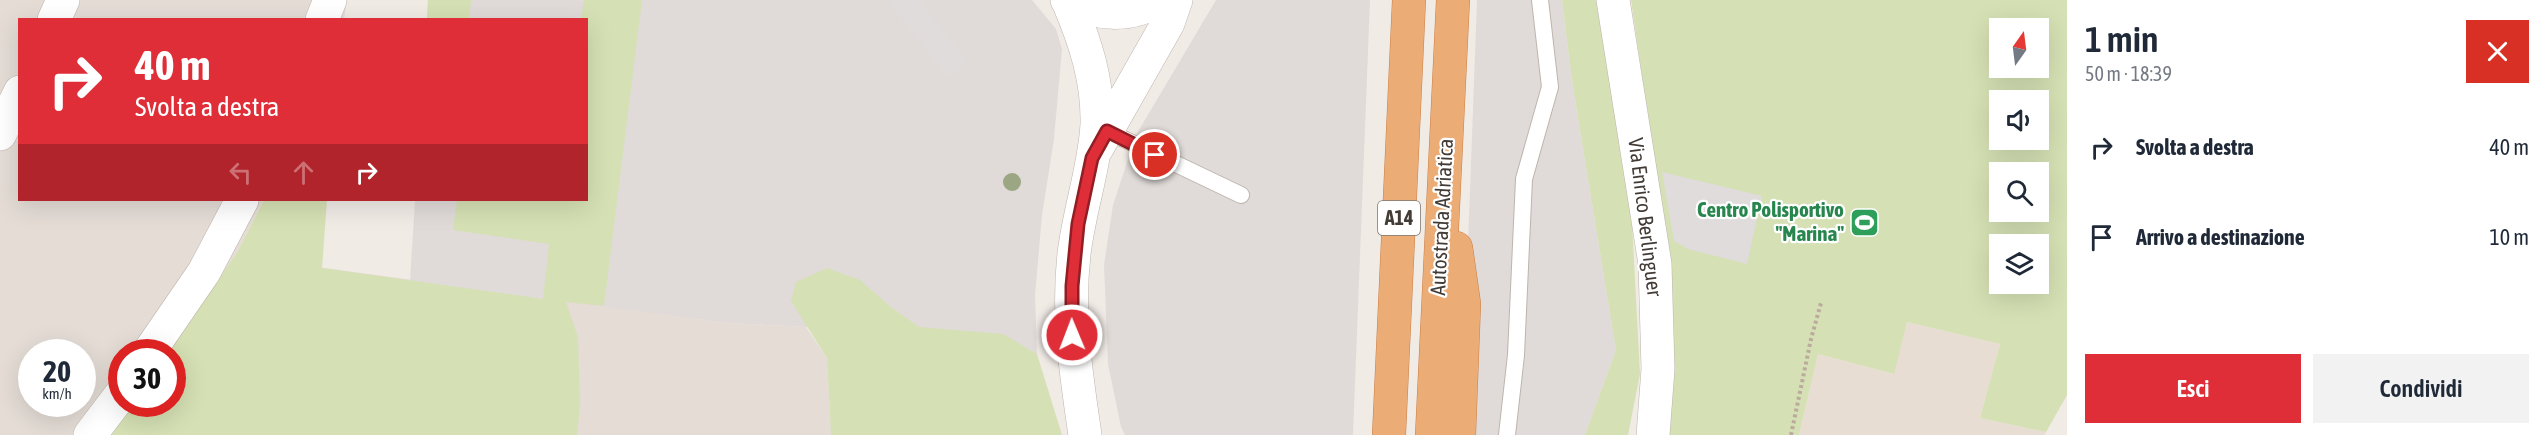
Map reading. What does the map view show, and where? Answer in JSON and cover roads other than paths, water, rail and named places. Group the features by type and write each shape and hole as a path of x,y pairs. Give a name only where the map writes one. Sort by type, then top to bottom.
{"highway":[{"name":"Autostrada Adriatica","path":"1389,435 1409,0"},
{"name":"Autostrada Adriatica","path":"1432,435 1453,0"},
{"path":"1445,170 1464,304 1459,435"}],"street":[{"path":"55,18 63,0"},
{"path":"323,18 330,0"},
{"path":"1067,0 1088,10 1110,13 1132,11 1158,0"},
{"path":"1067,0 1091,62 1096,94 1099,144"},
{"path":"1085,435 1073,352 1071,318 1074,255 1099,144 1167,23 1176,0"},
{"name":"Via Enrico Berlinguer","path":"1613,0 1655,264 1658,369 1653,435"},
{"path":"0,134 18,97"},
{"path":"158,339 204,272 241,201"},
{"path":"90,435 108,411"}],"lane":[{"path":"1507,435 1516,355 1524,179 1550,87 1540,0"},
{"path":"1099,144 1241,195"}],"place":[{"name":"Centro Polisportivo \"Marina\"","path":"1865,222"}]}
